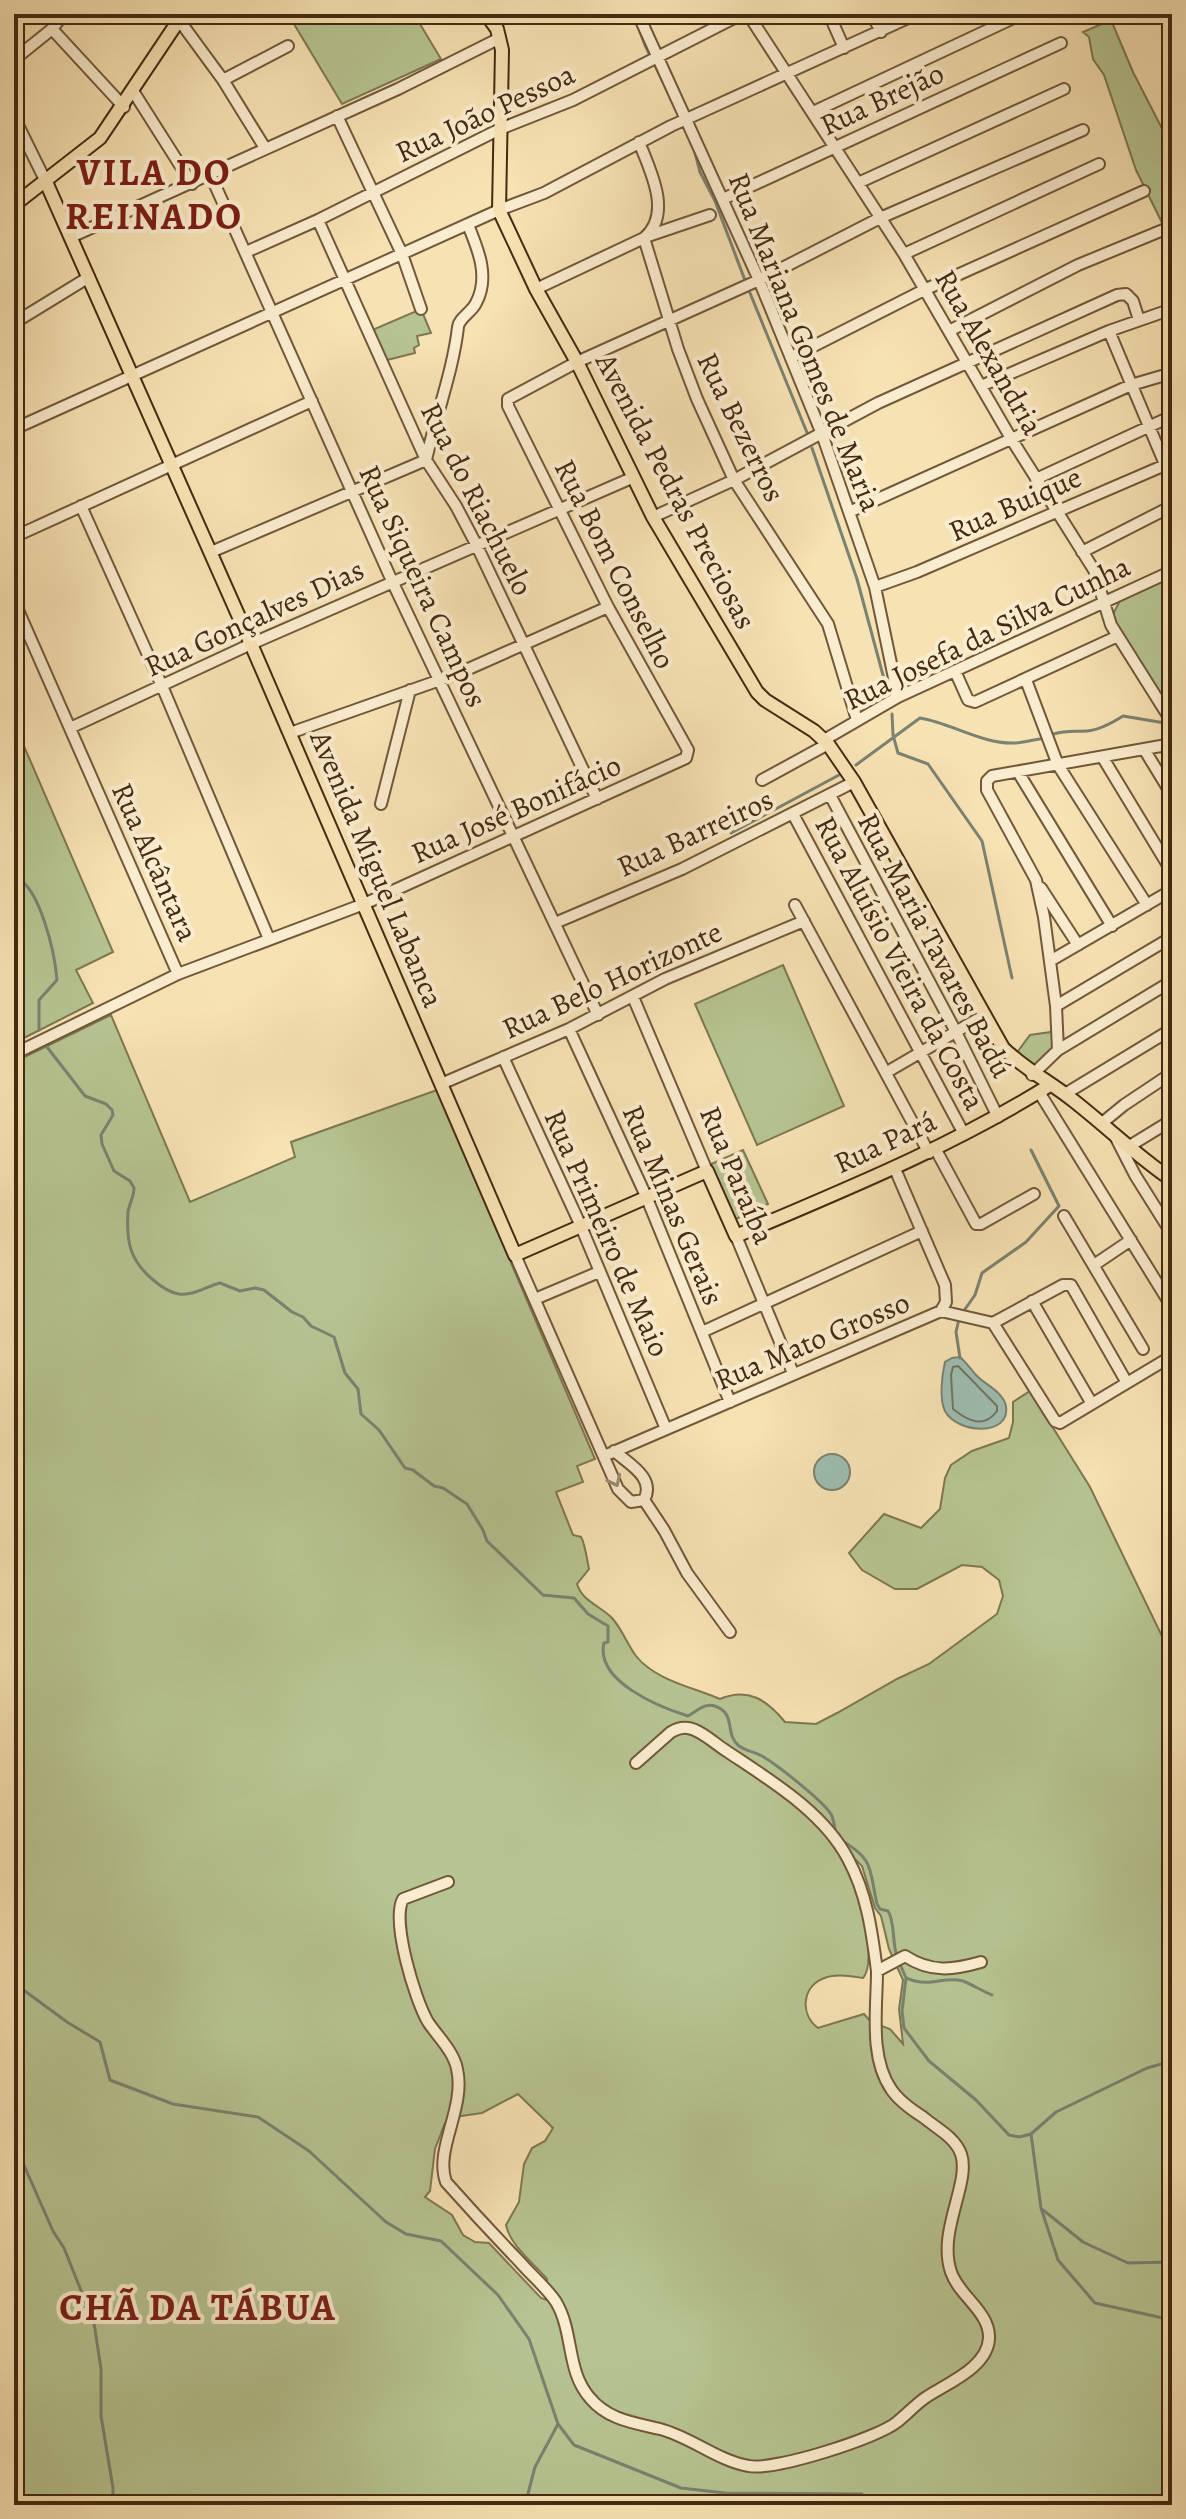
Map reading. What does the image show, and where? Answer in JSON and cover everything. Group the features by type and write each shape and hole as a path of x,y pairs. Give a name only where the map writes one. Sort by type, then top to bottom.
{"main road":[{"path":"486,14 500,38 502,50 499,210"},
{"path":"14,205 92,146 124,107 181,17"},
{"name":"Avenida Miguel Labanca","path":"46,182 211,552 515,1255"},
{"name":"Avenida Pedras Preciosas","path":"499,210 653,517 757,692 826,742 854,782 1003,1048 1044,1088 1065,1094 1128,1147 1168,1173"},
{"name":"Rua Pará","path":"736,1236 895,1169 998,1117 1044,1088"},
{"path":"515,1255 707,1171"},
{"name":"Rua Paraíba","path":"707,1171 736,1236"}],"street":[{"path":"21,54 52,29 64,14"},
{"name":"Rua Mariana Gomes de Maria","path":"638,14 759,280 822,434 875,587 898,697"},
{"name":"Rua João Pessoa","path":"246,252 318,220 500,129 573,100 742,14"},
{"name":"Rua Alexandria","path":"748,14 904,254 1012,440 1094,570 1111,625 1172,722"},
{"path":"829,14 844,48"},
{"path":"872,14 881,32"},
{"path":"14,429 499,210 544,193 671,126 917,14"},
{"path":"813,112 1022,14"},
{"path":"181,17 265,148"},
{"path":"52,29 124,107"},
{"path":"71,237 211,176 500,38"},
{"name":"Rua Brejão","path":"723,199 1061,43"},
{"path":"223,80 288,46"},
{"path":"858,183 1064,89"},
{"path":"133,91 192,184"},
{"path":"337,116 402,254 421,309"},
{"path":"14,117 46,182"},
{"path":"577,362 759,280 880,218 1083,130"},
{"path":"639,142 658,193 659,206 646,237"},
{"path":"904,254 1099,164"},
{"name":"Rua Siqueira Campos","path":"211,176 392,581 598,1015"},
{"path":"792,357 924,290 1144,191"},
{"path":"536,289 646,237 710,215"},
{"name":"Rua do Riachuelo","path":"318,220 426,460 476,544 597,799"},
{"path":"211,552 426,460 457,348 458,323 476,303 480,292 482,263 468,225"},
{"path":"949,331 1054,276 1163,230"},
{"name":"Rua Bezerros","path":"646,237 669,322 697,399 734,480 828,624 857,720"},
{"path":"14,323 89,277"},
{"path":"653,517 734,480 878,403 1117,295 1126,294 1133,301 1139,320"},
{"path":"981,386 1109,331 1172,309"},
{"path":"1109,331 1168,464 1172,481"},
{"name":"Rua Bom Conselho","path":"577,362 510,397 508,406 608,607 688,750"},
{"path":"849,512 1131,385 1172,373"},
{"path":"14,537 312,401"},
{"path":"1036,479 1172,416"},
{"name":"Rua Buique","path":"875,587 917,572 1168,464"},
{"name":"Rua Gonçalves Dias","path":"70,728 392,581 634,477"},
{"path":"81,506 162,686 269,939"},
{"path":"1082,552 1172,506"},
{"name":"Rua Josefa da Silva Cunha","path":"762,780 898,697 1172,571"},
{"name":"Rua Alcântara","path":"14,601 178,974 14,1054"},
{"path":"290,733 439,680 608,607"},
{"path":"955,671 968,700 973,703 1118,636"},
{"path":"1026,680 1058,765 1147,905"},
{"path":"381,804 410,690"},
{"path":"1078,945 1036,880 987,790 989,778 1172,744"},
{"path":"1144,749 1172,795"},
{"name":"Rua José Bonifácio","path":"178,974 364,904 686,758 688,750"},
{"path":"1103,758 1172,872"},
{"path":"1018,772 1112,926"},
{"name":"Rua Barreiros","path":"555,923 682,869 854,782"},
{"name":"Rua Maria Tavares Badú","path":"830,795 998,1117"},
{"name":"Rua Aluísio Vieira da Costa","path":"793,814 964,1134"},
{"path":"1036,880 1056,1006 1058,1050"},
{"path":"1050,961 1172,890"},
{"path":"795,905 976,1224 1034,1194"},
{"name":"Rua Belo Horizonte","path":"441,1084 569,1029 665,979 804,921"},
{"path":"1056,1006 1172,937"},
{"path":"1032,1075 1058,1050 1172,981"},
{"name":"Rua Paraíba","path":"633,997 707,1171"},
{"path":"887,1072 983,1016"},
{"name":"Rua Minas Gerais","path":"569,1029 646,1196 730,1402"},
{"path":"1065,1094 1169,1031 1172,1044"},
{"name":"Rua Primeiro de Maio","path":"503,1057 580,1224 666,1429"},
{"path":"1102,1123 1172,1073"},
{"path":"1044,1088 1172,1307"},
{"path":"1128,1147 1172,1120"},
{"path":"1114,1135 1172,1234"},
{"name":"Rua Mato Grosso","path":"609,1454 941,1311 946,1302 945,1285 895,1169"},
{"path":"1064,1216 1143,1349"},
{"path":"702,1332 922,1231"},
{"name":"Rua Paraíba","path":"736,1236 793,1373"},
{"path":"1094,1265 1131,1240"},
{"name":"Avenida Miguel Labanca","path":"515,1255 609,1454 623,1497 631,1502 644,1500 648,1489 646,1480 609,1454"},
{"path":"535,1299 599,1272"},
{"path":"941,1311 993,1323 1063,1285 1071,1285 1127,1383"},
{"path":"1032,1301 1092,1404"},
{"path":"993,1323 1055,1421 1063,1423 1172,1356"},
{"path":"644,1500 687,1573 730,1632"},
{"path":"448,1882 403,1899 399,1910 407,1969 416,1998 457,2065 460,2085 441,2168 446,2182 555,2300 566,2328 575,2370 590,2400 618,2419 641,2427 661,2429 751,2467 784,2463 883,2432 975,2364 986,2351 989,2341 988,2324 955,2284 950,2270 948,2231 963,2157 956,2142 892,2090 879,2065 877,1971 871,1921 857,1877 846,1855 819,1821 796,1800 705,1736 687,1728 671,1732 636,1763"},
{"path":"877,1971 904,1957 933,1969 954,1970 981,1962"}],"green space":[{"path":"288,14 414,14 441,59 342,104"},
{"path":"1111,20 1133,72 1172,148 1172,243 1136,170 1104,75 1093,59 1089,37 1083,32"},
{"path":"421,309 431,333 417,336 419,345 414,348 415,353 383,361 370,331"},
{"path":"1172,576 1172,713 1113,614 1121,599"},
{"path":"14,723 113,952 76,970 93,1003 14,1043"},
{"path":"783,965 844,1106 757,1145 695,1004"},
{"path":"111,1015 190,1202 295,1157 291,1142 437,1090 595,1459 577,1466 583,1482 556,1492 573,1535 581,1537 585,1547 589,1569 577,1584 580,1590 612,1618 636,1656 653,1671 720,1699 739,1694 756,1698 771,1707 785,1722 816,1724 929,1664 997,1614 1003,1596 999,1580 982,1567 962,1565 917,1589 895,1589 862,1570 849,1553 884,1514 921,1528 940,1509 945,1478 951,1465 972,1451 1009,1438 1013,1402 1030,1391 1090,1487 1172,1657 1172,2505 14,2505 14,1062","holes":["850,1854 862,1866 875,1908 881,1916 889,1949 903,1980 899,2009 903,2044 890,2029 871,2022 864,2014 818,2028 812,2023 806,2009 807,1995 815,1983 832,1976 863,1978 867,1968 867,1937","518,2094 553,2128 545,2141 532,2148 524,2164 519,2202 506,2225 517,2247 547,2279 547,2300 541,2298 489,2243 475,2242 463,2235 452,2215 425,2197 430,2191 435,2149 445,2123 461,2116 482,2113"]},
{"path":"1058,1031 1058,1050 1032,1075 1013,1058 1030,1035"},
{"path":"743,1150 768,1204 734,1220 709,1165"}],"water":[{"path":"960,1357 1004,1401 1005,1416 1000,1423 982,1429 971,1428 951,1419 945,1411 942,1380 945,1362"},
{"path":"832,1454 845,1459 850,1472 845,1485 832,1490 819,1485 814,1472 819,1459"}],"waterway":[{"path":"636,21 673,102"},
{"path":"694,149 700,172 715,201 746,283"},
{"path":"750,293 808,435"},
{"path":"812,448 857,579 887,690"},
{"path":"892,714 898,753 928,764 982,841 1012,978"},
{"path":"1054,734 1097,729 1123,716 1165,723"},
{"path":"856,765 920,718 1002,742 1040,739"},
{"path":"731,833 839,775"},
{"path":"14,877 23,882 39,906 56,969 57,980 39,1000 39,1030"},
{"path":"47,1047 85,1096 106,1104 112,1110 113,1115 101,1135 102,1144 114,1171 130,1181 134,1188 128,1212 129,1241 134,1257 145,1272 165,1288 179,1294 220,1283 240,1291 264,1290 311,1326 334,1337 345,1373 358,1389 361,1414 379,1430 405,1468 467,1504 487,1541 543,1595 574,1598 588,1614 608,1626 604,1657 619,1680 646,1699 688,1716 708,1705 721,1709 725,1712 735,1742 769,1760 811,1793 832,1816 836,1834"},
{"path":"963,1312 975,1295 982,1273 1026,1242 1059,1206 1031,1150"},
{"path":"959,1319 956,1332 960,1358"},
{"path":"841,1840 860,1854 869,1866 877,1904 890,1915 897,1957"},
{"path":"900,1964 906,1978 902,2011 904,2028 929,2061 976,2100 1009,2135 1019,2137 1031,2134 1056,2112 1147,2068 1172,2061"},
{"path":"906,1978 923,1982 963,1981 992,1995"},
{"path":"14,1983 100,2042 110,2080 173,2104 258,2117 309,2151 386,2222 406,2234 441,2241 498,2295 529,2339 558,2424 574,2445 681,2488 725,2493 862,2494"},
{"path":"1031,2134 1041,2208 1058,2260 1095,2303 1172,2320"},
{"path":"14,2150 19,2154 53,2231 64,2248 94,2323 101,2369 101,2416 113,2505"},
{"path":"1043,2210 1083,2242 1128,2263 1172,2262"},
{"path":"525,2505 535,2467 558,2424"}],"district":[{"name":"VILA DO REINADO","path":"154,194"},
{"name":"CHÃ DA TÁBUA","path":"198,2307"}]}
